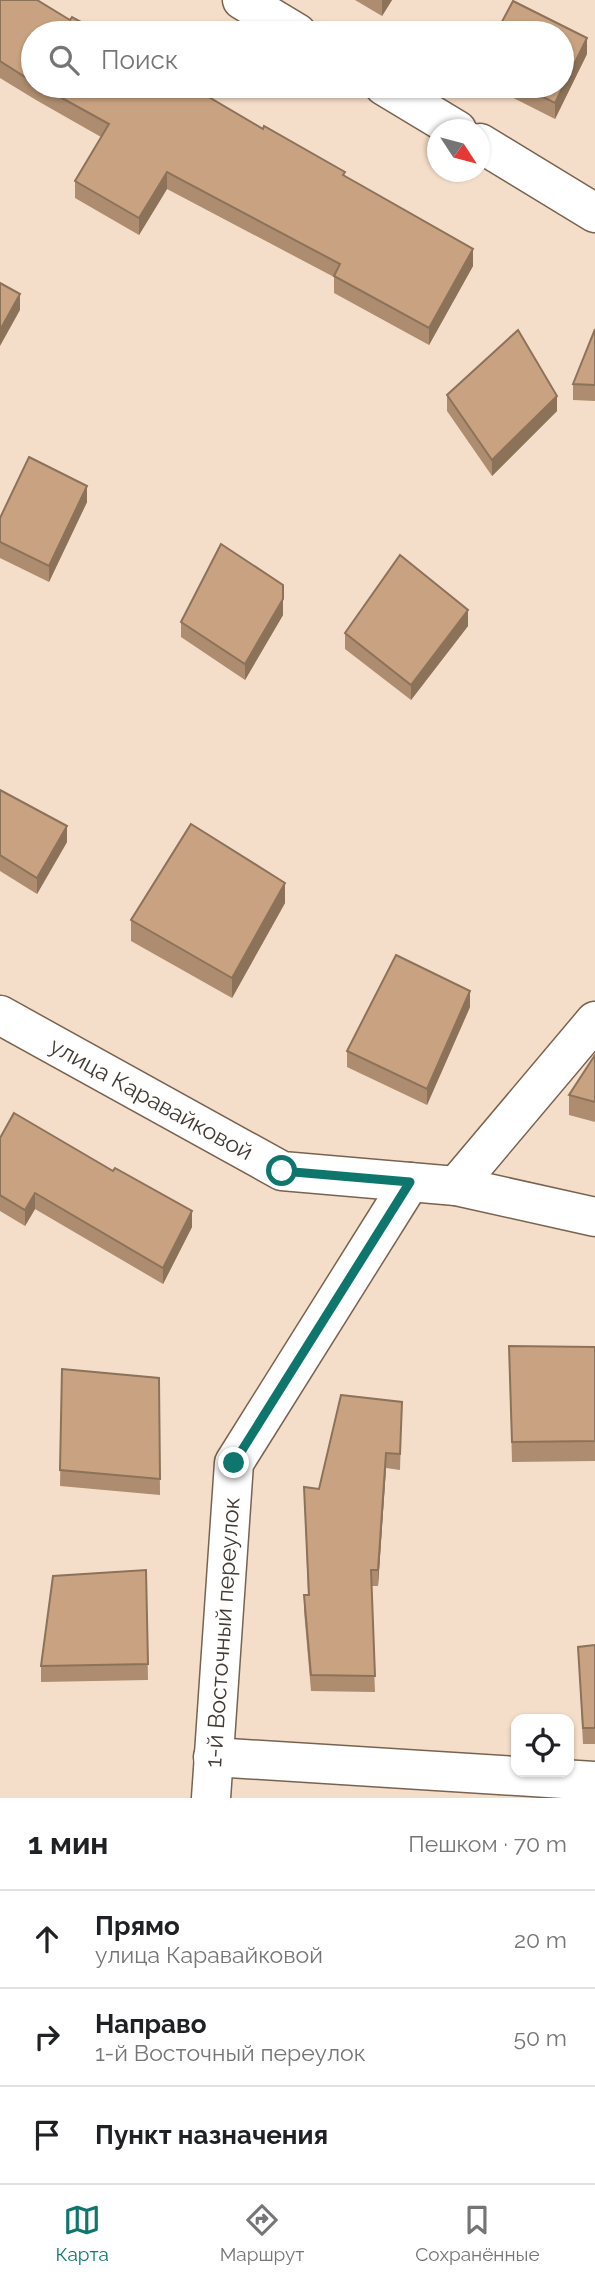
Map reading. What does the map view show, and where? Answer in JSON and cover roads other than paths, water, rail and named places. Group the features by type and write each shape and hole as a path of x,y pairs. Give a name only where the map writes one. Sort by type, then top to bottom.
{"street":[{"path":"242,0 277,21"},
{"path":"404,98 439,119"},
{"path":"490,149 595,213"},
{"name":"улица Каравайковой","path":"0,1015 282,1171 456,1186 595,1217"},
{"path":"456,1186 595,1021"},
{"name":"1-й Восточный переулок","path":"211,1798 234,1463 410,1182"},
{"path":"213,1757 595,1781"}]}
